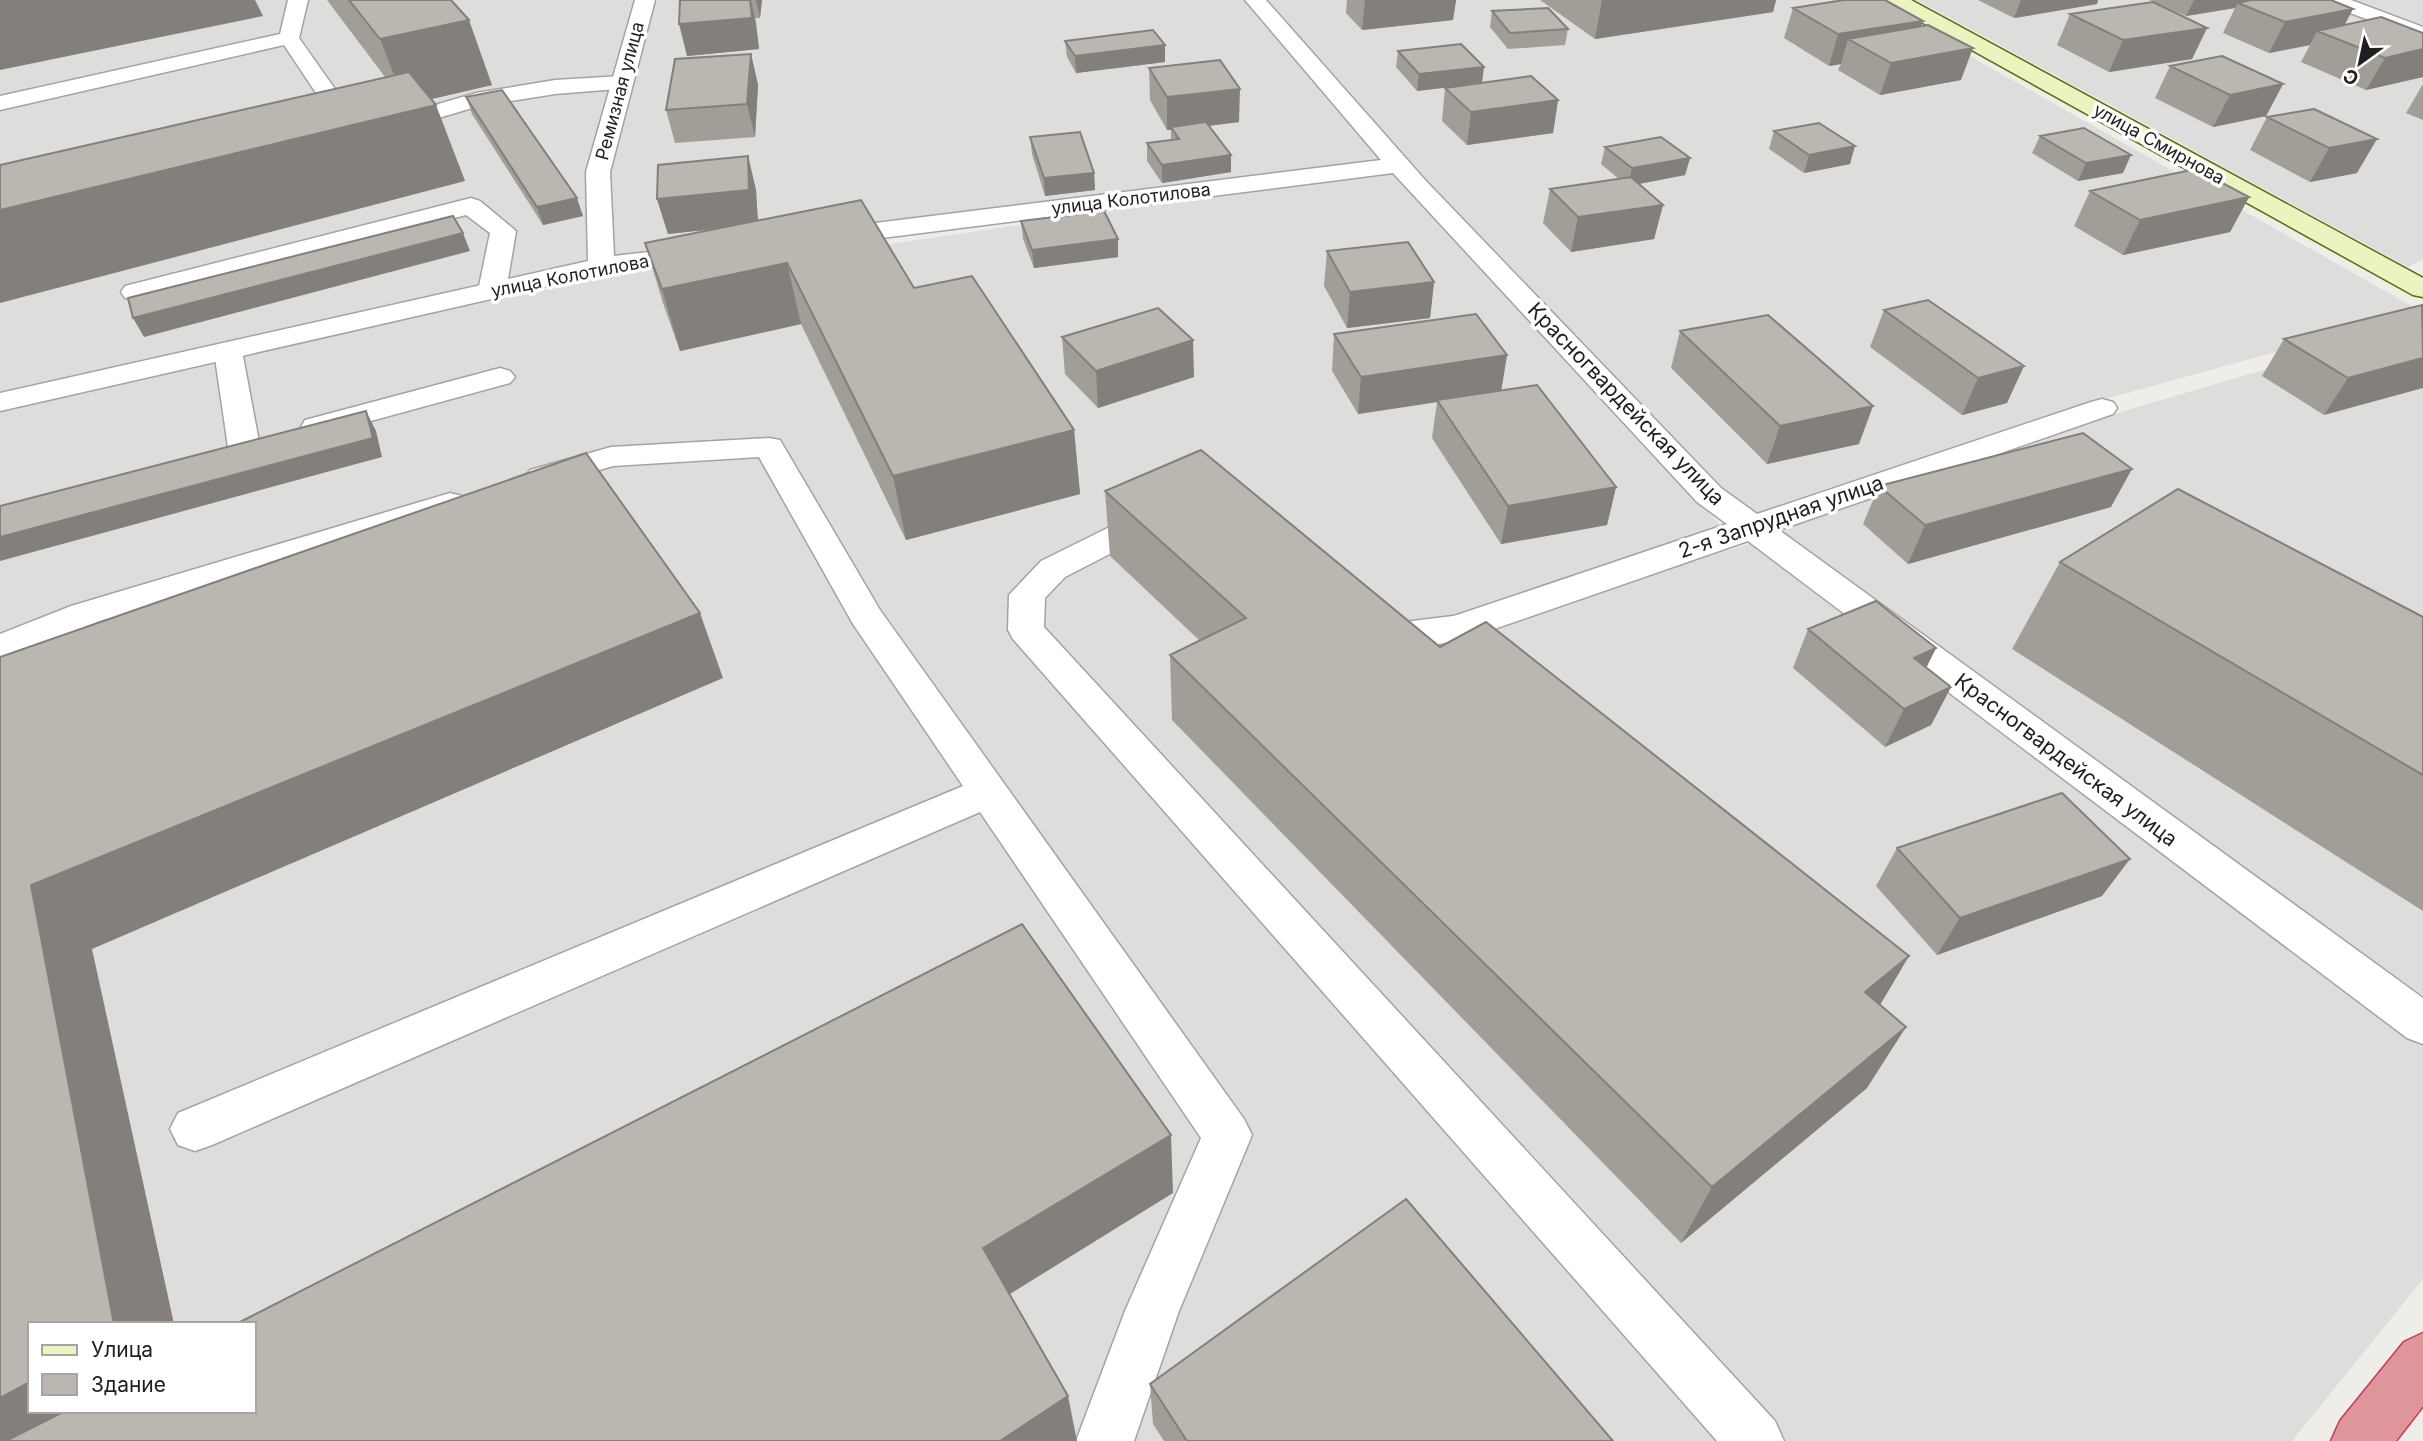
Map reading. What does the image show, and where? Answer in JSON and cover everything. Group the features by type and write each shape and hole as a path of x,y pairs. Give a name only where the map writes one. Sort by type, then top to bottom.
{"highway":[{"path":"2360,1441 2423,1361"}],"main road":[{"name":"улица Смирнова","path":"1896,0 2422,287"}],"street":[{"path":"298,0 289,38 356,136"},
{"name":"Ремизная улица","path":"601,266 598,172 645,0"},
{"name":"Красногвардейская улица","path":"1255,0 1398,165 1709,495 2423,1024"},
{"path":"2333,0 2423,34"},
{"path":"0,103 289,38"},
{"path":"330,142 476,100 555,88 622,83"},
{"name":"улица Колотилова","path":"807,240 1398,165"},
{"path":"135,292 471,206 503,231 492,291"},
{"name":"улица Колотилова","path":"0,402 601,266 725,251"},
{"path":"228,351 254,444 500,377"},
{"name":"2-я Запрудная улица","path":"1347,598 1385,631 1412,635 1461,627 2102,408"},
{"path":"0,648 84,614 611,457 769,447 866,616 1227,1135 1152,1311 1105,1441"},
{"path":"1184,503 1053,569 1027,595 1026,630 1755,1441"},
{"path":"195,1129 988,792"}],"shaded area":[{"path":"0,0 638,0 591,264 0,398"},
{"path":"652,0 1246,0 1384,164 769,255 607,263 607,172"},
{"path":"1261,0 1871,0 2422,312 2094,402 1766,517 1718,492 1524,294"},
{"path":"1917,0 2423,0 2423,259 2408,267"},
{"path":"1394,169 1721,526 1470,629 1763,540 2423,1042 2423,1279 2292,1441 0,1441 0,406 598,271 770,262"},
{"path":"2423,323 2423,1010 1772,524 2114,414"}],"building":[{"path":"349,0 451,0 469,20 380,39"},
{"path":"680,0 750,0 752,18 679,24"},
{"path":"1844,0 1885,0 1923,21 1838,34 1793,8"},
{"path":"2251,0 2331,0 2353,9 2285,22 2238,3"},
{"path":"2153,2 2207,28 2123,40 2070,14"},
{"path":"1548,8 1568,29 1510,33 1492,11"},
{"path":"2381,17 2423,33 2423,49 2385,58 2317,31"},
{"path":"1928,25 1973,48 1891,63 1848,39"},
{"path":"1153,30 1165,45 1075,56 1065,41"},
{"path":"1461,44 1484,67 1419,74 1398,51"},
{"path":"751,54 747,104 666,110 675,59"},
{"path":"2222,56 2283,84 2230,95 2170,66"},
{"path":"1220,60 1240,89 1167,97 1149,68"},
{"path":"409,72 436,105 0,210 0,165"},
{"path":"1531,76 1558,100 1471,112 1445,88"},
{"path":"502,90 577,198 537,207 466,97"},
{"path":"2314,109 2377,139 2329,148 2267,117"},
{"path":"1206,122 1231,155 1162,165 1147,143 1179,139 1171,127"},
{"path":"1819,123 1855,146 1809,155 1774,131"},
{"path":"2084,128 2131,155 2086,163 2040,136"},
{"path":"1080,132 1094,173 1044,178 1030,137"},
{"path":"1661,137 1690,158 1632,168 1605,147"},
{"path":"748,156 749,190 657,199 658,165"},
{"path":"2196,169 2249,197 2140,220 2090,191"},
{"path":"1631,177 1663,205 1578,217 1550,189"},
{"path":"861,200 914,288 972,276 1074,430 893,476 787,263 662,289 645,243"},
{"path":"1104,211 1118,239 1032,250 1021,221"},
{"path":"453,216 463,233 133,318 128,298"},
{"path":"1408,242 1434,282 1350,292 1327,251"},
{"path":"1928,300 2024,366 1978,378 1884,310"},
{"path":"2422,305 2423,358 2348,378 2284,339"},
{"path":"1158,308 1193,340 1096,371 1062,337"},
{"path":"1476,314 1507,355 1361,377 1334,334"},
{"path":"1768,315 1873,406 1780,426 1680,331"},
{"path":"1537,385 1616,487 1508,506 1437,400"},
{"path":"366,411 373,438 0,537 0,506"},
{"path":"2083,433 2132,469 1925,525 1879,486"},
{"path":"1201,450 1440,647 1486,622 1909,956 1865,992 1906,1027 1712,1187 1170,655 1246,618 1105,491"},
{"path":"586,453 700,613 31,885 114,1322 28,1322 28,1383 0,1398 0,657"},
{"path":"2178,489 2423,617 2423,775 2060,562"},
{"path":"1876,601 1936,648 1914,658 1951,687 1904,709 1808,629"},
{"path":"2062,793 2130,859 1960,918 1897,848"},
{"path":"1022,924 1171,1135 983,1248 1068,1396 1000,1441 6,1441 61,1413 256,1413 256,1322 240,1322"},
{"path":"1406,1199 1613,1441 1187,1441 1150,1384"}]}
